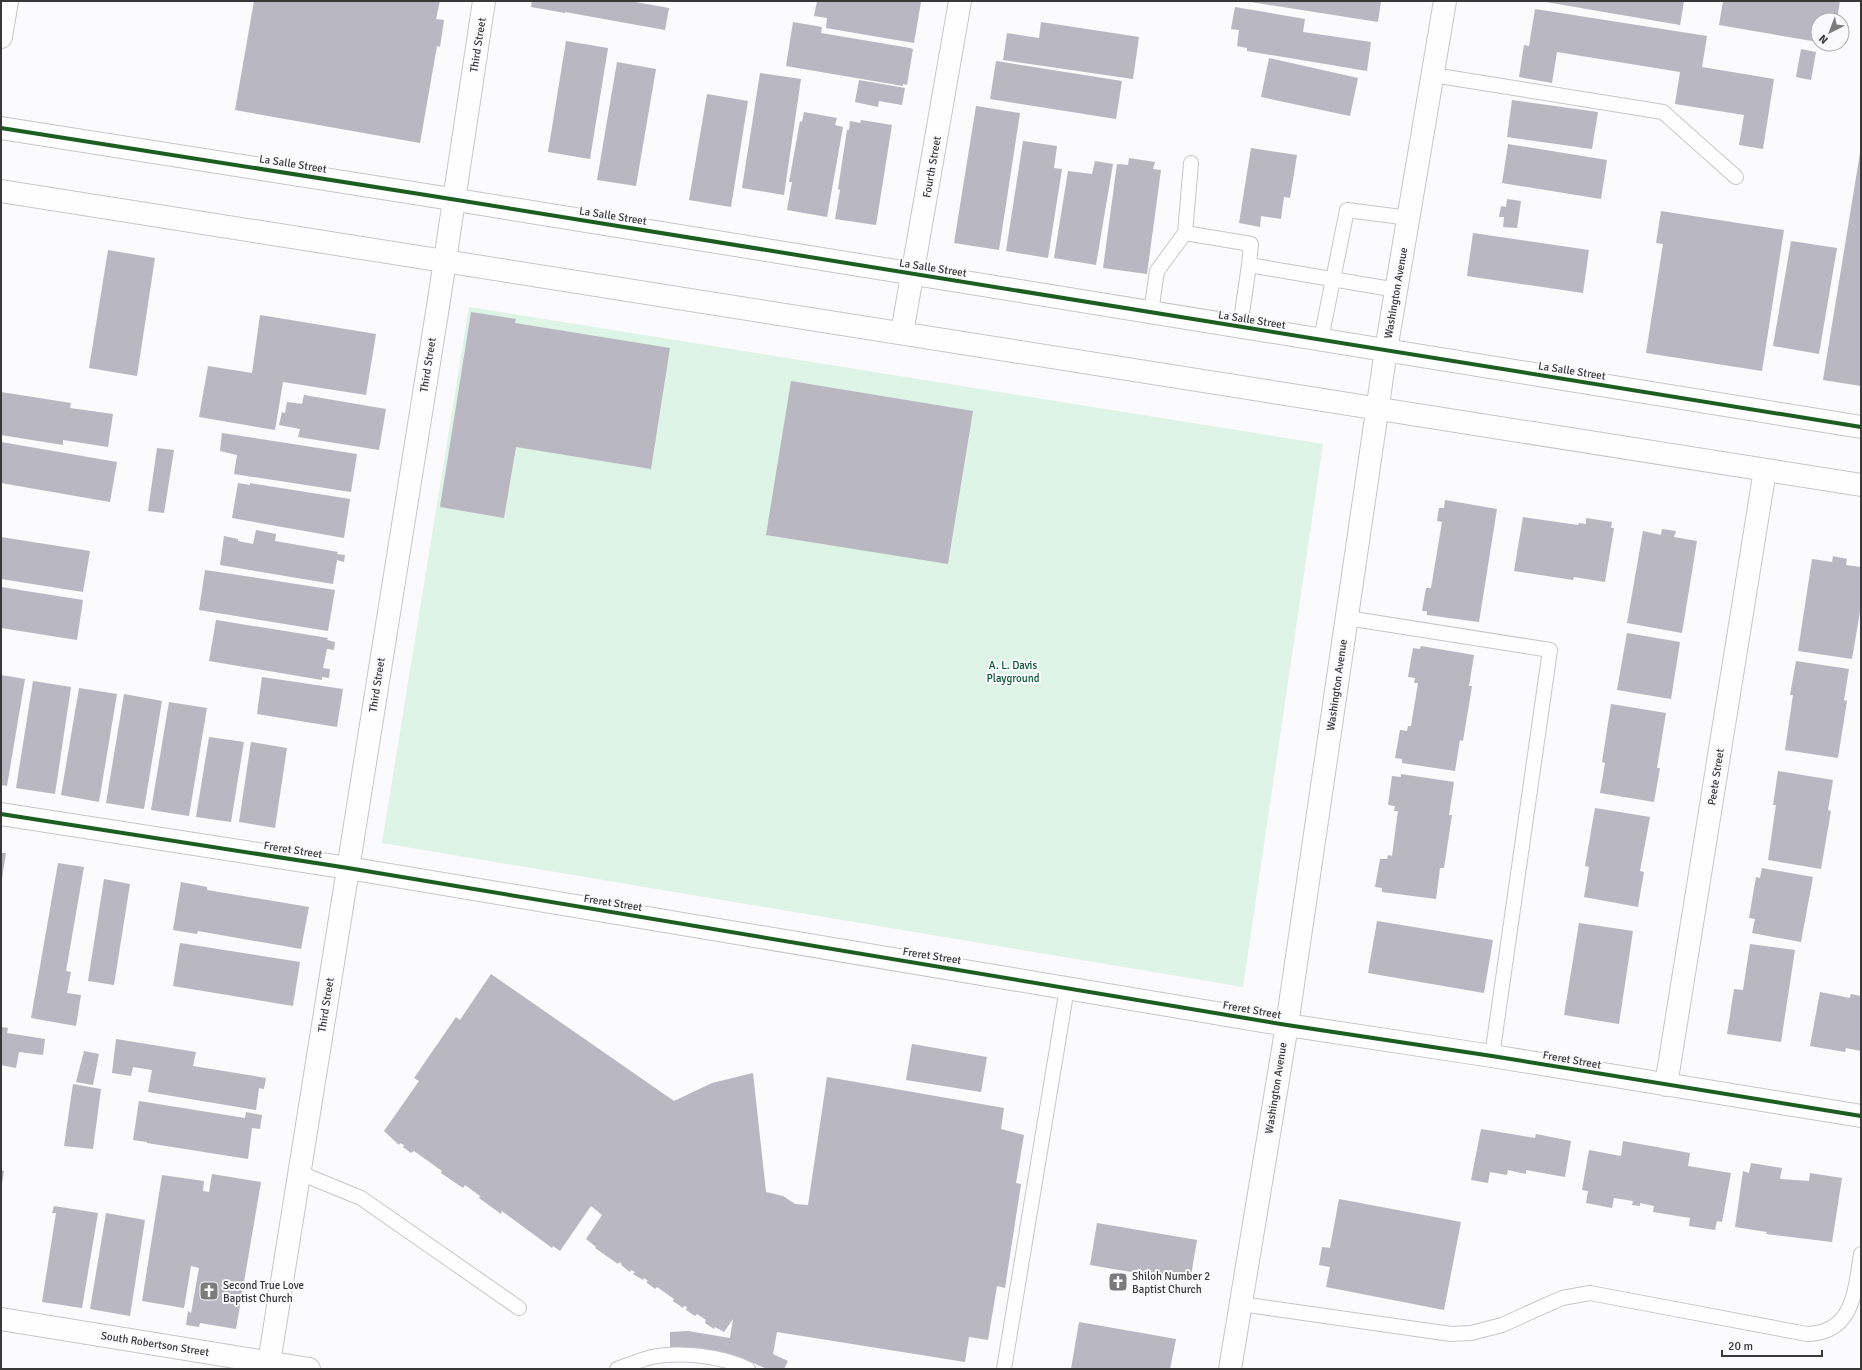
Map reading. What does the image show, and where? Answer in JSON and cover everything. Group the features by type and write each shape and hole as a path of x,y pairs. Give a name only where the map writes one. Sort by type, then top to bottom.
{"street":[{"path":"1,36 7,1"},
{"name":"Third Street","path":"269,1366 445,261 484,1"},
{"name":"Fourth Street","path":"902,333 960,1"},
{"name":"Washington Avenue","path":"1230,1369 1287,1025 1386,350 1445,1"},
{"name":"La Salle Street","path":"1,128 454,199 1861,427"},
{"path":"1,191 902,333 1378,410 1861,485"},
{"name":"Peete Street","path":"1666,1085 1765,470"},
{"name":"Freret Street","path":"1,814 348,868 1287,1025 1492,1056 1861,1116"},
{"name":"South Robertson Street","path":"1,1319 269,1366 309,1369"}],"lane":[{"path":"1432,75 1663,112 1736,178"},
{"path":"1151,312 1157,271 1185,232 1191,163"},
{"path":"1321,339 1347,210 1409,218"},
{"path":"1185,232 1252,244 1240,327"},
{"path":"1249,265 1334,278 1397,290"},
{"path":"1347,618 1550,650 1492,1056"},
{"path":"1004,1369 1067,988"},
{"path":"300,1172 361,1198 519,1308"},
{"path":"1241,1304 1451,1334 1471,1333 1502,1326 1562,1298 1590,1293 1807,1334 1818,1334 1829,1330 1842,1321 1849,1310 1855,1294 1861,1254"},
{"path":"617,1369 654,1357 692,1354 717,1359 748,1369"}],"green space":[{"name":"A. L. Davis Playground","path":"469,307 1323,444 1243,987 382,843"}],"building":[{"path":"254,1 440,1 436,19 444,20 440,47 437,46 420,143 235,110"},
{"path":"532,1 630,1 669,8 665,30 531,7"},
{"path":"817,1 921,2 914,43 826,28 827,18 814,16"},
{"path":"1244,1 1381,1 1378,22"},
{"path":"1540,1 1684,1 1680,25"},
{"path":"1723,1 1840,1 1838,12 1810,12 1810,41 1719,25"},
{"path":"1235,7 1305,19 1303,32 1371,42 1367,71 1247,51 1247,48 1237,46 1239,30 1231,29"},
{"path":"1535,9 1707,36 1702,67 1774,79 1763,149 1739,145 1744,115 1675,104 1680,72 1557,52 1552,83 1519,77 1524,45 1529,46"},
{"path":"793,22 822,27 821,33 913,49 907,85 903,84 903,86 786,66"},
{"path":"1041,22 1139,37 1133,79 1003,60 1007,33 1039,38"},
{"path":"566,41 608,48 590,159 548,152"},
{"path":"1801,49 1816,52 1811,80 1796,77"},
{"path":"1269,58 1358,78 1350,116 1261,97"},
{"path":"996,61 1122,81 1116,119 990,99"},
{"path":"617,62 656,69 636,186 597,180"},
{"path":"760,73 801,79 784,195 742,188"},
{"path":"859,80 905,88 902,105 879,101 878,107 855,102"},
{"path":"707,94 748,101 731,207 689,200"},
{"path":"1512,100 1598,112 1592,149 1507,137"},
{"path":"976,106 1020,113 999,250 954,243"},
{"path":"804,112 837,118 835,125 843,127 827,217 787,210 792,182 789,182 800,121 802,122"},
{"path":"861,120 892,125 876,225 835,219 847,130 849,130 850,121 860,123"},
{"path":"1023,141 1057,146 1054,168 1062,169 1048,258 1006,251"},
{"path":"1508,144 1607,160 1601,199 1502,183"},
{"path":"1251,148 1297,155 1290,198 1284,197 1281,219 1261,216 1260,227 1239,223"},
{"path":"1861,153 1861,386 1823,380"},
{"path":"1129,158 1155,162 1153,169 1161,170 1147,274 1103,268 1117,164 1128,165"},
{"path":"1095,161 1113,164 1096,265 1054,258 1068,171 1092,174"},
{"path":"1507,199 1521,201 1517,228 1503,227 1504,217 1499,217 1501,206 1506,207"},
{"path":"1661,211 1784,230 1762,371 1646,353 1663,244 1656,243"},
{"path":"1473,233 1589,250 1583,293 1467,276"},
{"path":"1791,241 1837,248 1819,354 1773,346"},
{"path":"108,250 155,258 137,376 89,368"},
{"path":"471,312 516,319 515,323 670,348 651,469 516,447 504,518 440,507"},
{"path":"260,315 376,334 366,395 283,382 275,430 199,417 208,366 252,373"},
{"path":"791,381 973,411 948,564 766,535"},
{"path":"1,392 71,403 70,408 113,414 108,447 63,440 63,445 1,435"},
{"path":"304,395 386,409 379,450 298,437 300,429 279,425 282,412 285,413 287,402 302,404"},
{"path":"222,433 357,454 351,492 234,474 237,455 220,451"},
{"path":"1,442 117,462 110,502 1,483"},
{"path":"157,448 174,450 164,513 148,511"},
{"path":"238,483 250,485 250,483 350,499 344,538 232,518"},
{"path":"1445,500 1497,509 1479,622 1427,615 1427,611 1422,611 1426,588 1431,588 1442,522 1437,521 1439,508 1444,508"},
{"path":"1523,517 1578,525 1579,523 1586,524 1586,518 1612,522 1611,528 1614,528 1605,582 1574,577 1573,580 1514,571"},
{"path":"1662,529 1676,531 1674,537 1697,541 1682,633 1627,623 1643,531 1661,535"},
{"path":"256,530 276,534 275,541 338,552 337,554 345,555 344,562 337,560 333,584 220,565 224,536 253,544"},
{"path":"1,537 90,551 83,592 1,579"},
{"path":"1833,556 1847,559 1846,565 1861,567 1861,606 1852,659 1798,651 1812,559 1832,562"},
{"path":"205,570 335,590 328,631 199,610"},
{"path":"1,587 83,600 77,640 1,628"},
{"path":"216,620 328,638 327,640 335,642 334,650 327,649 323,668 330,669 329,678 322,677 322,680 209,661"},
{"path":"1627,633 1680,642 1671,699 1617,690"},
{"path":"1421,646 1474,655 1469,686 1472,686 1463,741 1460,740 1455,771 1402,763 1402,759 1395,758 1400,730 1407,731 1408,726 1411,726 1418,683 1414,683 1415,678 1408,677 1413,648 1420,649"},
{"path":"1796,661 1849,669 1844,700 1847,701 1838,758 1785,750 1793,695 1790,695"},
{"path":"1,675 25,679 7,786 1,785"},
{"path":"262,677 343,689 337,727 257,714"},
{"path":"33,681 71,687 55,794 16,788"},
{"path":"79,688 117,694 99,802 61,795"},
{"path":"124,694 162,701 144,809 106,803"},
{"path":"169,702 207,708 189,816 151,810"},
{"path":"1611,704 1666,713 1657,768 1660,768 1654,802 1600,793 1605,763 1602,762"},
{"path":"209,737 244,742 231,822 196,817"},
{"path":"251,742 287,748 275,828 239,822"},
{"path":"1778,771 1833,780 1828,810 1831,811 1821,869 1768,860 1776,805 1773,805"},
{"path":"1401,774 1454,782 1449,815 1452,815 1444,868 1440,868 1436,899 1382,892 1382,888 1375,887 1380,859 1387,859 1388,855 1392,856 1398,811 1394,811 1395,806 1388,805 1392,776 1401,777"},
{"path":"1595,808 1650,817 1640,871 1644,872 1638,907 1584,897 1589,867 1585,866"},
{"path":"1,853 6,853 2,879 1,879"},
{"path":"58,863 84,867 66,971 71,972 67,993 81,995 76,1026 31,1018"},
{"path":"1762,868 1813,877 1801,942 1752,933 1755,919 1749,918 1756,877 1760,878"},
{"path":"104,879 130,884 114,985 88,981"},
{"path":"181,882 207,887 207,890 309,907 301,949 198,931 197,934 173,930"},
{"path":"1377,921 1493,940 1484,993 1368,973"},
{"path":"1579,923 1633,931 1619,1024 1564,1015"},
{"path":"180,943 300,962 293,1006 173,986"},
{"path":"1750,944 1795,950 1781,1042 1727,1034 1734,989 1743,990"},
{"path":"491,974 674,1101 712,1083 753,1073 766,1192 783,1196 795,1204 808,1205 827,1077 1004,1108 1001,1129 1024,1135 1016,1183 1021,1184 1005,1288 997,1286 988,1340 969,1337 965,1362 777,1332 773,1354 788,1361 784,1369 767,1369 742,1358 725,1353 689,1348 670,1348 670,1332 688,1331 730,1338 733,1319 724,1332 715,1327 714,1329 705,1323 706,1320 697,1314 695,1316 686,1310 687,1307 684,1306 683,1308 673,1301 674,1299 657,1287 655,1289 646,1282 648,1281 644,1278 643,1280 633,1274 635,1272 631,1270 630,1272 621,1265 622,1264 619,1262 618,1264 595,1248 596,1247 586,1239 602,1215 591,1206 560,1251 553,1246 552,1248 502,1211 501,1214 479,1198 480,1196 465,1185 463,1188 441,1173 442,1171 414,1151 411,1153 403,1147 404,1145 400,1143 399,1145 384,1131 419,1081 414,1078 456,1017 460,1020"},
{"path":"1820,992 1850,998 1851,994 1861,996 1861,1051 1846,1048 1845,1052 1810,1046"},
{"path":"1,1027 8,1028 7,1033 45,1039 43,1055 19,1052 16,1068 1,1065"},
{"path":"116,1039 196,1052 193,1066 266,1078 264,1089 259,1088 256,1110 148,1092 152,1070 133,1067 131,1076 112,1073"},
{"path":"912,1044 987,1057 981,1092 906,1080"},
{"path":"84,1051 99,1054 93,1085 76,1082"},
{"path":"73,1084 101,1089 93,1149 64,1146"},
{"path":"139,1101 245,1118 246,1112 262,1115 260,1129 252,1128 248,1159 133,1140"},
{"path":"1481,1129 1535,1138 1536,1134 1571,1141 1565,1177 1526,1170 1526,1174 1508,1170 1507,1175 1490,1172 1488,1183 1471,1180"},
{"path":"1623,1141 1690,1153 1688,1166 1731,1173 1722,1222 1717,1221 1715,1230 1689,1226 1690,1218 1653,1212 1654,1206 1640,1203 1640,1206 1632,1205 1633,1201 1614,1198 1612,1208 1586,1203 1588,1191 1582,1190 1589,1150 1621,1156"},
{"path":"1751,1163 1782,1168 1780,1179 1809,1181 1810,1173 1842,1178 1832,1242 1766,1234 1767,1232 1735,1227 1743,1171 1749,1173"},
{"path":"1,1170 4,1171 2,1184 1,1184"},
{"path":"212,1174 261,1182 236,1329 200,1323 199,1327 186,1325 188,1311 191,1313 199,1268 191,1266 184,1308 142,1301 162,1175 204,1181 203,1191 209,1192"},
{"path":"1339,1199 1461,1222 1444,1310 1326,1287 1330,1267 1319,1265 1322,1247 1330,1248"},
{"path":"54,1206 98,1213 82,1308 42,1302 56,1213 52,1213"},
{"path":"106,1213 145,1220 130,1316 90,1309"},
{"path":"1097,1223 1197,1240 1190,1282 1090,1265"},
{"path":"1079,1322 1176,1339 1170,1369 1071,1369"}],"cycle path":[{"path":"1,128 426,195 1861,427"},
{"path":"1,814 348,868 1287,1025 1492,1056 1861,1116"}],"place":[{"name":"Shiloh Number 2 Baptist Church","path":"1118,1282"},
{"name":"Second True Love Baptist Church","path":"209,1291"}]}
